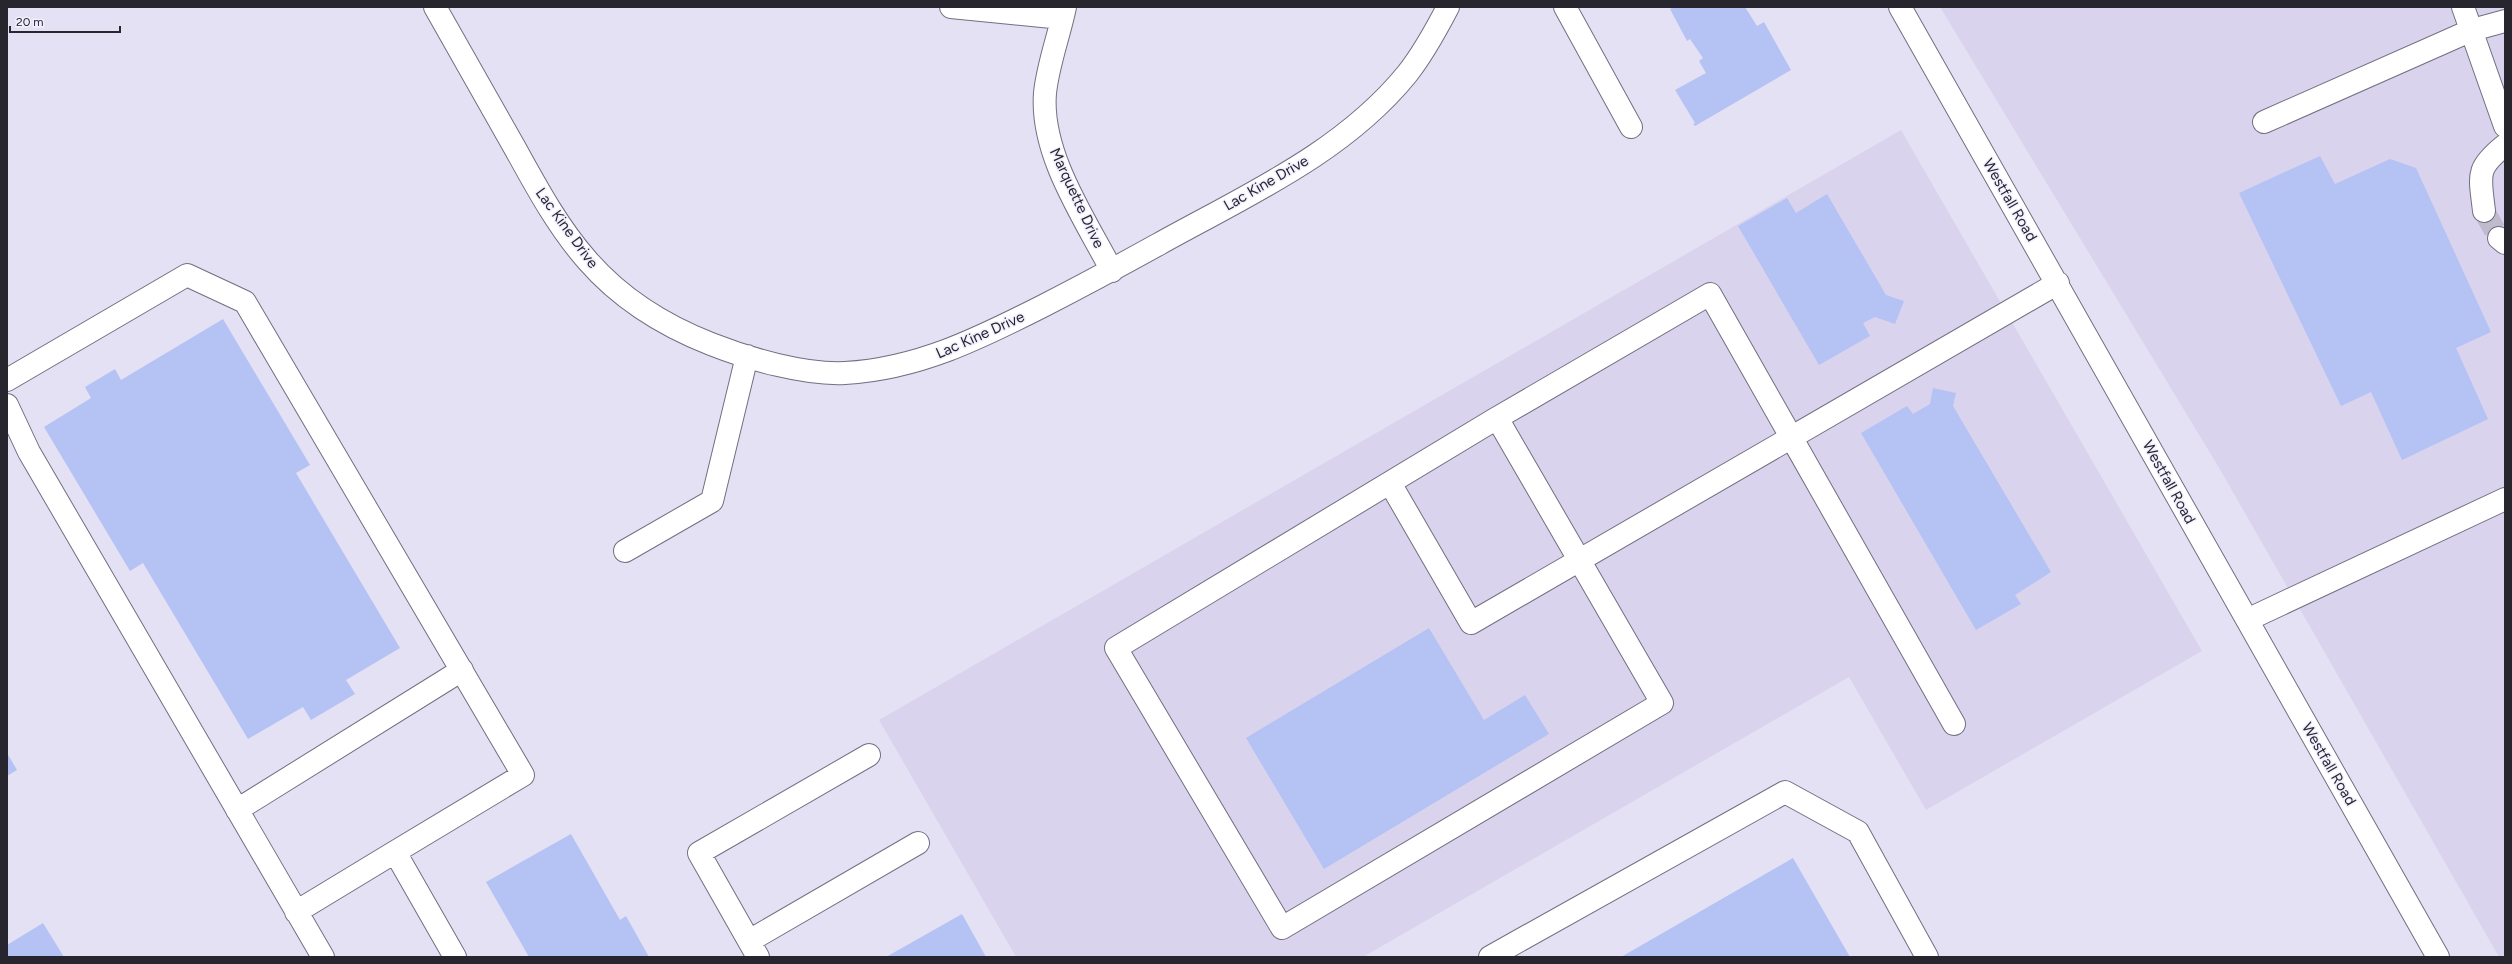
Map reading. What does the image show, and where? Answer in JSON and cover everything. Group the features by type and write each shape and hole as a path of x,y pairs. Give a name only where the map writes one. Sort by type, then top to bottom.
{"street":[{"name":"Lac Kine Drive","path":"435,7 548,206 588,261 632,301 682,333 747,356 791,367 843,373 889,367 937,355 980,338 1112,270 1286,173 1329,145 1367,116 1407,74 1430,40 1448,7"},
{"path":"951,7 1064,13"},
{"path":"1565,7 1631,127"},
{"name":"Westfall Road","path":"1900,7 2058,283 2438,957"},
{"path":"2463,7 2505,126"},
{"name":"Marquette Drive","path":"1064,13 1049,71 1045,120 1051,145 1064,178 1112,270"},
{"path":"2264,122 2472,30 2505,21"},
{"path":"2484,211 2481,178 2482,172 2486,160 2505,145"},
{"path":"7,380 187,275 245,302 524,774 296,912"},
{"path":"1390,483 1471,623 2058,283"},
{"path":"1497,418 1662,703 1282,928 1116,648 1497,418 1710,294 1954,724"},
{"path":"625,551 712,501 747,356"},
{"path":"7,405 29,452 322,957"},
{"path":"2247,620 2505,499"},
{"path":"237,810 462,670"},
{"path":"869,755 699,853 753,949 918,843"},
{"path":"1490,957 1785,792 1858,832 1928,957"},
{"path":"395,852 455,957"}],"shaded area":[{"path":"1940,7 2505,7 2505,957 2499,957 2218,466"},
{"path":"1901,130 2202,651 1926,810 1849,677 1363,957 1016,957 879,720"}],"building":[{"path":"1674,7 1745,7 1757,26 1764,22 1791,70 1695,126 1693,124 1695,123 1675,90 1706,73 1699,61 1703,58 1690,39 1687,41 1670,9"},
{"path":"2320,156 2335,184 2390,159 2416,168 2491,332 2456,348 2488,419 2402,460 2371,392 2341,406 2239,193"},
{"path":"1827,194 1886,295 1904,301 1895,324 1875,317 1863,323 1870,336 1819,365 1738,226 1787,198 1796,213"},
{"path":"223,319 310,465 296,473 400,648 346,680 355,694 311,720 303,707 248,739 143,563 130,571 44,427 91,398 85,387 115,369 121,380"},
{"path":"1933,388 1956,393 1953,406 2051,572 2015,595 2021,604 1976,630 1861,433 1907,406 1913,414 1930,404"},
{"path":"1429,628 1484,720 1525,695 1549,734 1324,869 1246,738"},
{"path":"7,753 17,770 7,776"},
{"path":"571,834 620,920 626,916 649,957 529,957 486,882"},
{"path":"1793,858 1850,957 1621,957"},
{"path":"962,914 986,957 886,957"},
{"path":"43,923 64,957 7,957 7,945"}],"tunnel":[{"path":"2484,211 2499,238"}]}
